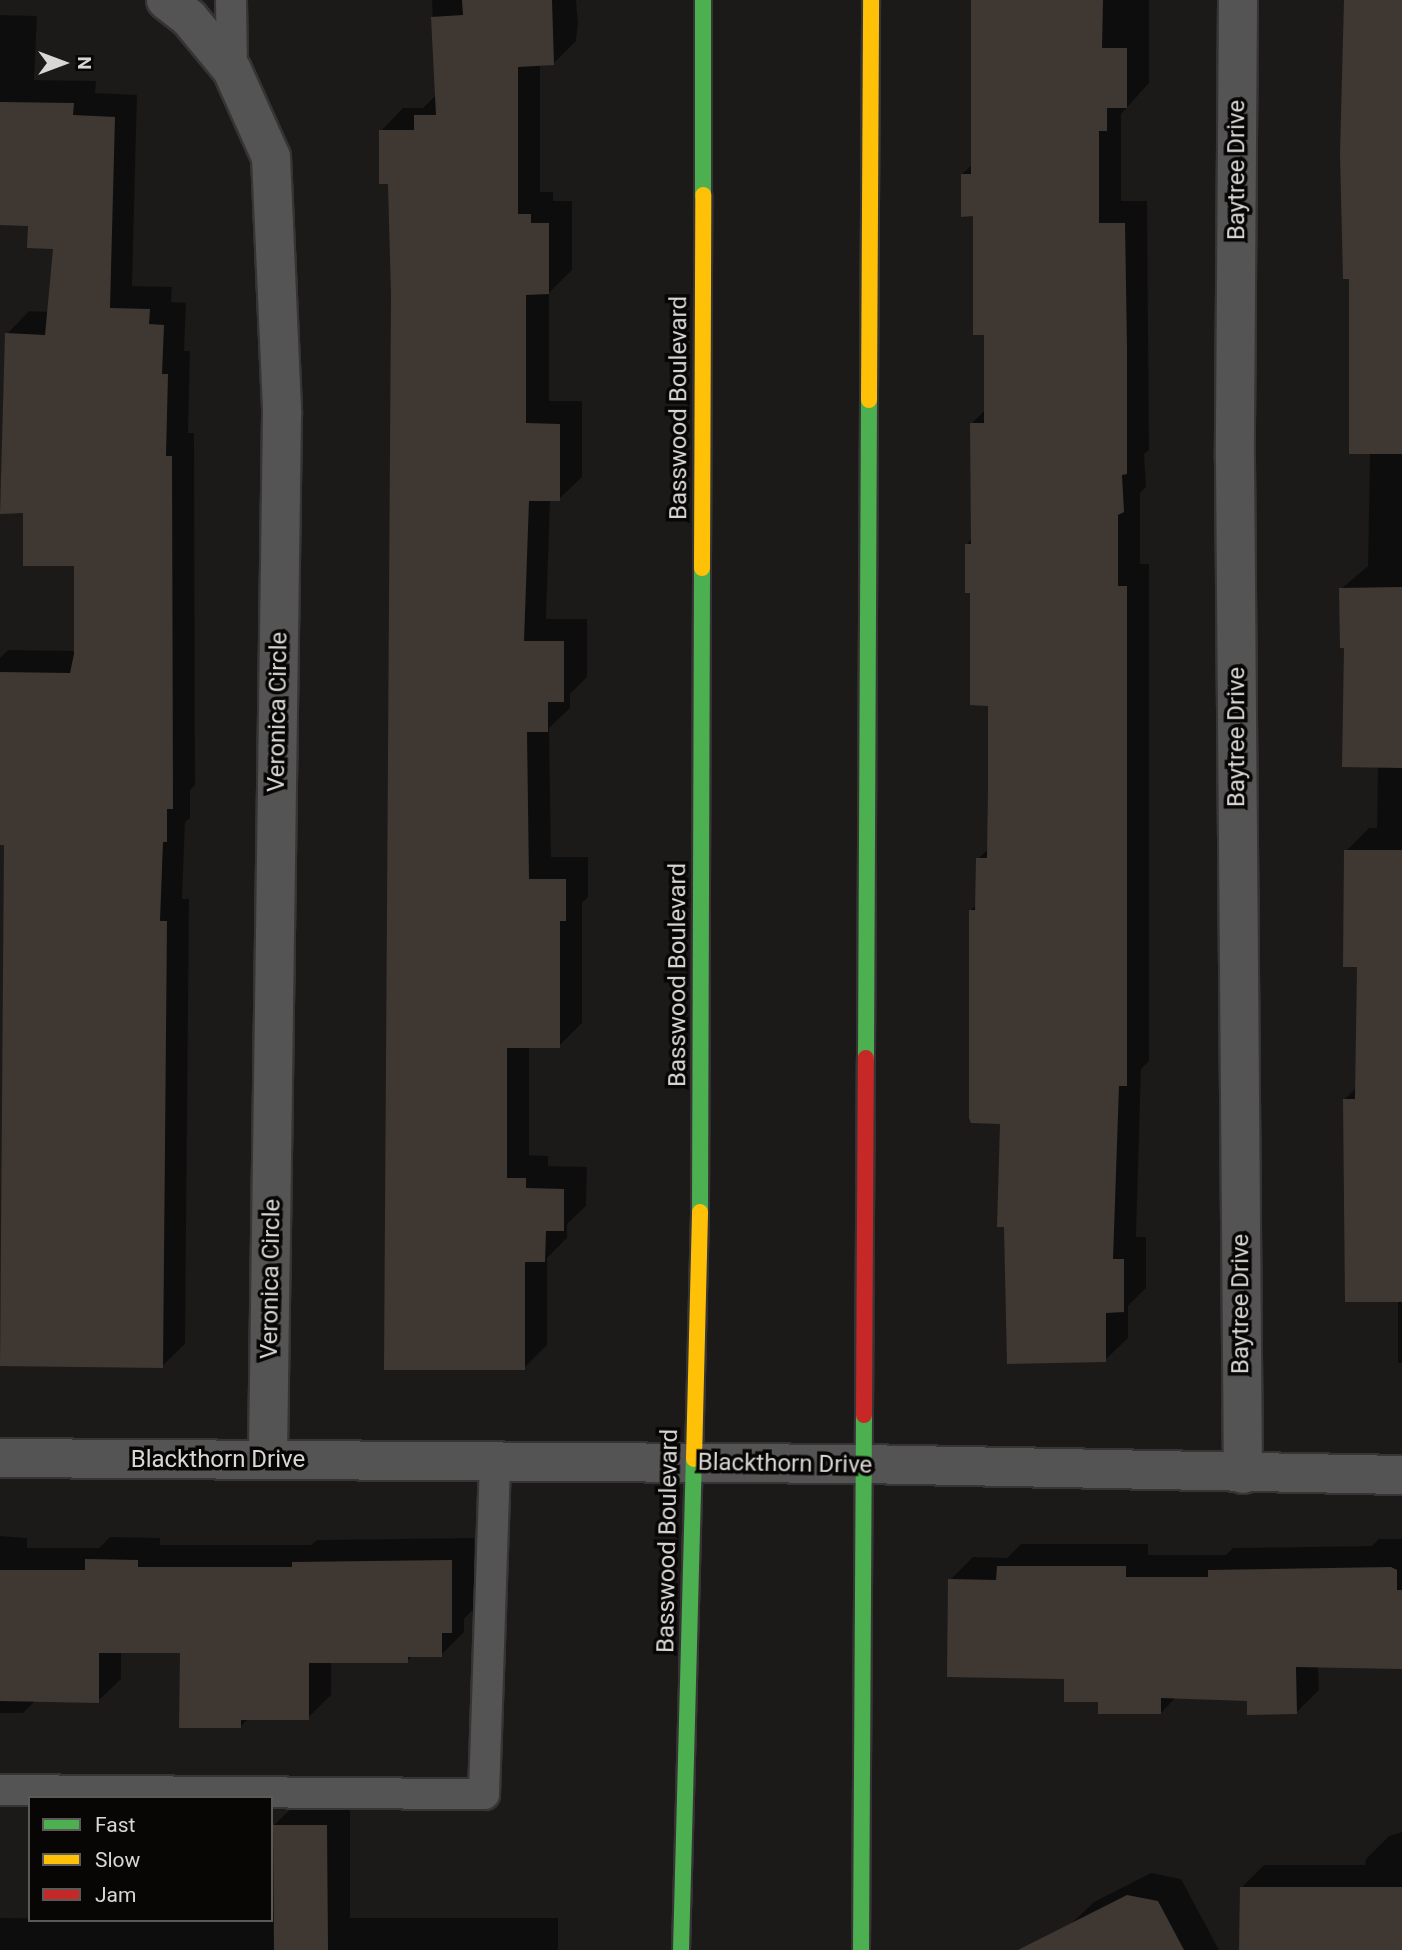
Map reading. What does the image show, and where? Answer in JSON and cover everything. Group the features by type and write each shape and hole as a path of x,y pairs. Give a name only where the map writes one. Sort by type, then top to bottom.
{"main road":[{"name":"Basswood Boulevard","path":"681,1950 701,1177 703,0"},
{"path":"861,1950 871,0"}],"street":[{"name":"Veronica Circle","path":"166,0 189,18 232,70 271,157 282,414 268,1460"},
{"name":"Baytree Drive","path":"1238,0 1235,460 1243,1474"},
{"name":"Blackthorn Drive","path":"0,1458 862,1464 1243,1474 1402,1475"}],"lane":[{"path":"231,0 232,70"},
{"path":"0,1790 484,1794 495,1461"}],"building":[{"path":"462,0 552,0 554,65 518,67 518,214 531,214 531,223 549,223 549,294 526,295 526,423 560,424 560,501 529,501 524,641 564,641 564,702 548,702 548,732 527,732 529,879 566,879 566,921 560,921 560,1048 507,1048 507,1178 526,1178 526,1188 564,1189 564,1231 546,1231 545,1262 525,1262 525,1370 384,1370 391,295 388,184 379,184 379,130 414,130 414,115 436,115 431,17 463,15"},
{"path":"971,0 1103,0 1102,48 1127,48 1127,108 1107,108 1107,131 1099,131 1099,223 1125,223 1127,346 1127,474 1122,475 1124,512 1118,515 1118,586 1127,586 1127,1086 1119,1086 1113,1259 1124,1259 1124,1312 1106,1313 1106,1362 1007,1364 1004,1227 997,1227 1000,1124 971,1123 969,1118 969,910 975,910 976,858 987,858 988,787 988,706 970,705 970,593 965,593 965,544 971,544 970,423 984,423 984,335 973,335 973,216 961,217 961,174 971,174"},
{"path":"1344,0 1402,0 1402,454 1349,454 1349,279 1343,279 1340,154"},
{"path":"0,102 74,103 73,115 115,117 110,308 150,309 149,324 164,325 162,374 168,374 166,456 172,456 173,809 167,809 167,842 163,842 160,921 167,921 163,1368 0,1366 4,845 0,845 0,672 70,673 74,654 74,566 23,566 23,513 0,514 5,333 45,335 53,249 27,248 28,226 0,225"},
{"path":"1402,587 1402,768 1342,767 1344,648 1340,648 1339,588"},
{"path":"1344,850 1402,850 1402,1302 1345,1302 1343,1099 1355,1099 1357,967 1343,967"},
{"path":"85,1559 138,1560 138,1567 292,1567 292,1562 452,1560 452,1633 442,1633 442,1657 408,1657 408,1663 309,1663 309,1720 241,1720 241,1728 179,1728 180,1653 99,1653 99,1703 0,1701 0,1570 85,1570"},
{"path":"997,1566 1126,1566 1126,1577 1208,1577 1208,1570 1391,1567 1397,1570 1397,1590 1402,1590 1402,1669 1296,1667 1297,1714 1247,1715 1247,1701 1161,1698 1161,1714 1098,1714 1098,1702 1064,1702 1064,1679 947,1677 948,1579 996,1580"},
{"path":"273,1825 327,1825 328,1950 274,1950"},
{"path":"1240,1887 1402,1887 1402,1950 1239,1950"},
{"path":"1127,1895 1158,1901 1184,1950 1018,1950"}],"traffic: fast":[{"path":"703,0 703,195"},
{"path":"866,1058 869,400"},
{"path":"700,1212 702,568"},
{"path":"861,1950 864,1415"},
{"path":"681,1950 694,1459"}],"traffic: slow":[{"path":"869,400 871,0"},
{"path":"702,568 703,195"},
{"path":"694,1459 700,1212"}],"traffic: jam":[{"path":"864,1415 866,1058"}]}
